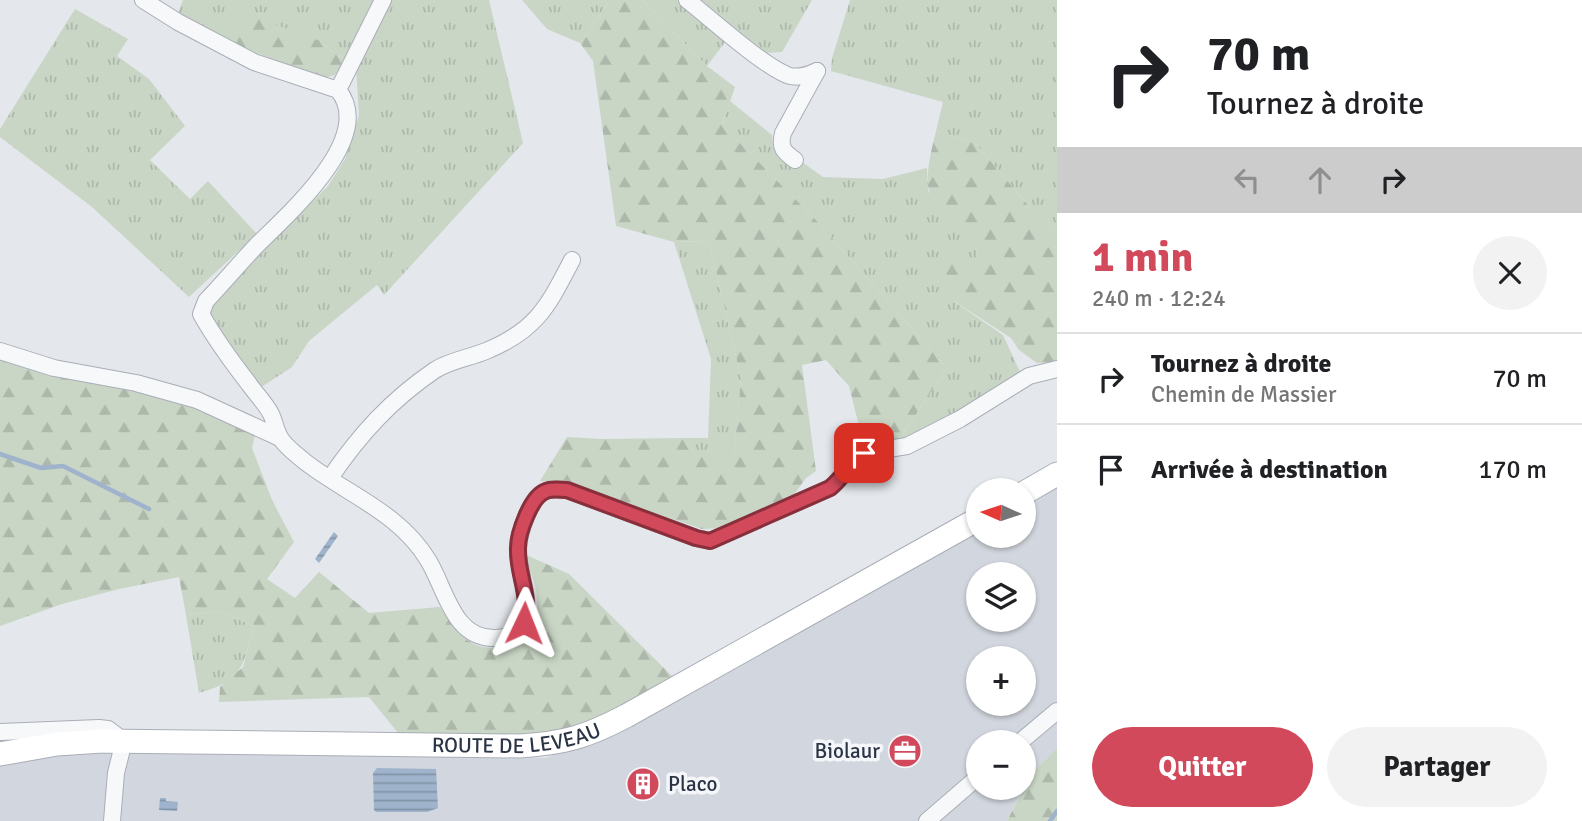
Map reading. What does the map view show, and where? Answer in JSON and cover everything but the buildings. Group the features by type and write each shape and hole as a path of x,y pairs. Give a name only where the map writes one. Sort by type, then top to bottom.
{"street":[{"path":"143,0 178,22 254,62 338,90 348,109 341,144 333,163 315,187 250,253 201,309 206,323 271,414 280,438"},
{"path":"338,90 383,0"},
{"path":"687,0 765,61 788,75 807,76 817,71 780,142 782,150 795,160"},
{"path":"330,478 354,442 381,413 436,370 511,339 532,324 553,298 572,260"},
{"path":"0,351 54,368 136,383 197,400 280,438 304,461 385,513 408,534 433,568 453,611 467,630 484,637 498,638 519,630 524,623 527,598 519,561 519,539 528,512 539,495 545,491 567,490 578,493 710,541 830,488 842,479 864,453 907,446 960,419 1029,376 1057,369"},
{"path":"1036,486 1057,474"},
{"name":"ROUTE DE LEVEAU","path":"0,754 57,744 124,741 520,746 575,740 626,716 966,526"},
{"path":"1034,730 1057,711"},
{"path":"0,732 99,727 108,729 124,741 116,773 112,821"},
{"path":"927,821 966,787"}],"shaded area":[{"path":"1057,483 1057,748 1036,769 1036,730 966,730 966,800 1017,800 1007,821 0,821 0,761 42,754 143,748 546,758 652,714 966,536 966,548 1036,548 1036,496"}],"green space":[{"path":"183,0 377,0 344,60 320,41 220,39 178,13"},
{"path":"390,0 489,0 523,143 384,295 377,285 309,341 292,367 260,388 210,317 212,299 328,186 345,159 359,115 356,68"},
{"path":"522,0 610,0 580,43 547,29"},
{"path":"610,0 642,0 707,66 735,87 722,125 815,219 947,368 898,441 864,446 849,386 826,360 802,365 816,471 806,478 793,496 727,528 702,529 566,483 540,481 567,437 684,438 696,457 734,456 741,378 709,241 674,242 616,226 593,61 580,43"},
{"path":"642,0 677,0 726,41 707,66"},
{"path":"695,0 812,0 782,52 764,53"},
{"path":"850,0 1057,0 1057,229 1044,224 975,143 936,131 943,102 831,71 832,58"},
{"path":"75,9 128,39 117,56 149,79 185,126 150,160 190,199 208,181 257,234 189,297 92,207 0,137 0,129"},
{"path":"242,12 320,41 344,60 335,75 324,78 220,39"},
{"path":"730,101 772,135 776,154 790,167 802,162 823,177 883,179 927,168 928,191 940,216 978,250 976,260 949,298 1003,335 1021,374 931,429 898,441 947,368 815,219 722,125"},
{"path":"936,131 975,143 1044,224 1057,229 1057,362 1037,363 1019,350 1011,338 949,298 945,262 976,260 978,250 940,217 930,197 928,175"},
{"path":"709,241 741,378 734,457 696,457 684,438 708,438 711,359 674,242"},
{"path":"0,357 162,397 256,431 252,448 272,500 294,542 267,579 295,598 319,572 369,613 440,607 458,632 472,643 485,647 509,647 528,638 536,615 536,589 524,554 569,574 673,677 593,722 571,730 513,736 398,733 369,697 219,702 220,687 243,667 254,626 219,611 186,615 179,577 62,604 0,626"},
{"path":"219,611 254,626 239,670 225,683 199,693 186,615"},
{"path":"1057,748 1057,821 1007,821 1018,800 1036,800 1036,769"}],"water":[{"path":"334,532 338,536 319,563 315,559"},
{"path":"377,768 436,769 438,808 427,812 376,812 373,773"},
{"path":"160,798 178,802 177,811 159,810"}],"waterway":[{"path":"0,454 41,468 63,466 149,509"},
{"path":"1050,821 1057,811"}],"place":[{"name":"Biolaur","path":"905,751"},
{"name":"Placo","path":"643,784"}],"route":[{"path":"524,623 527,598 519,561 519,539 528,512 539,495 545,491 567,490 587,496 671,529 710,541 830,488 842,479 864,453"}]}
